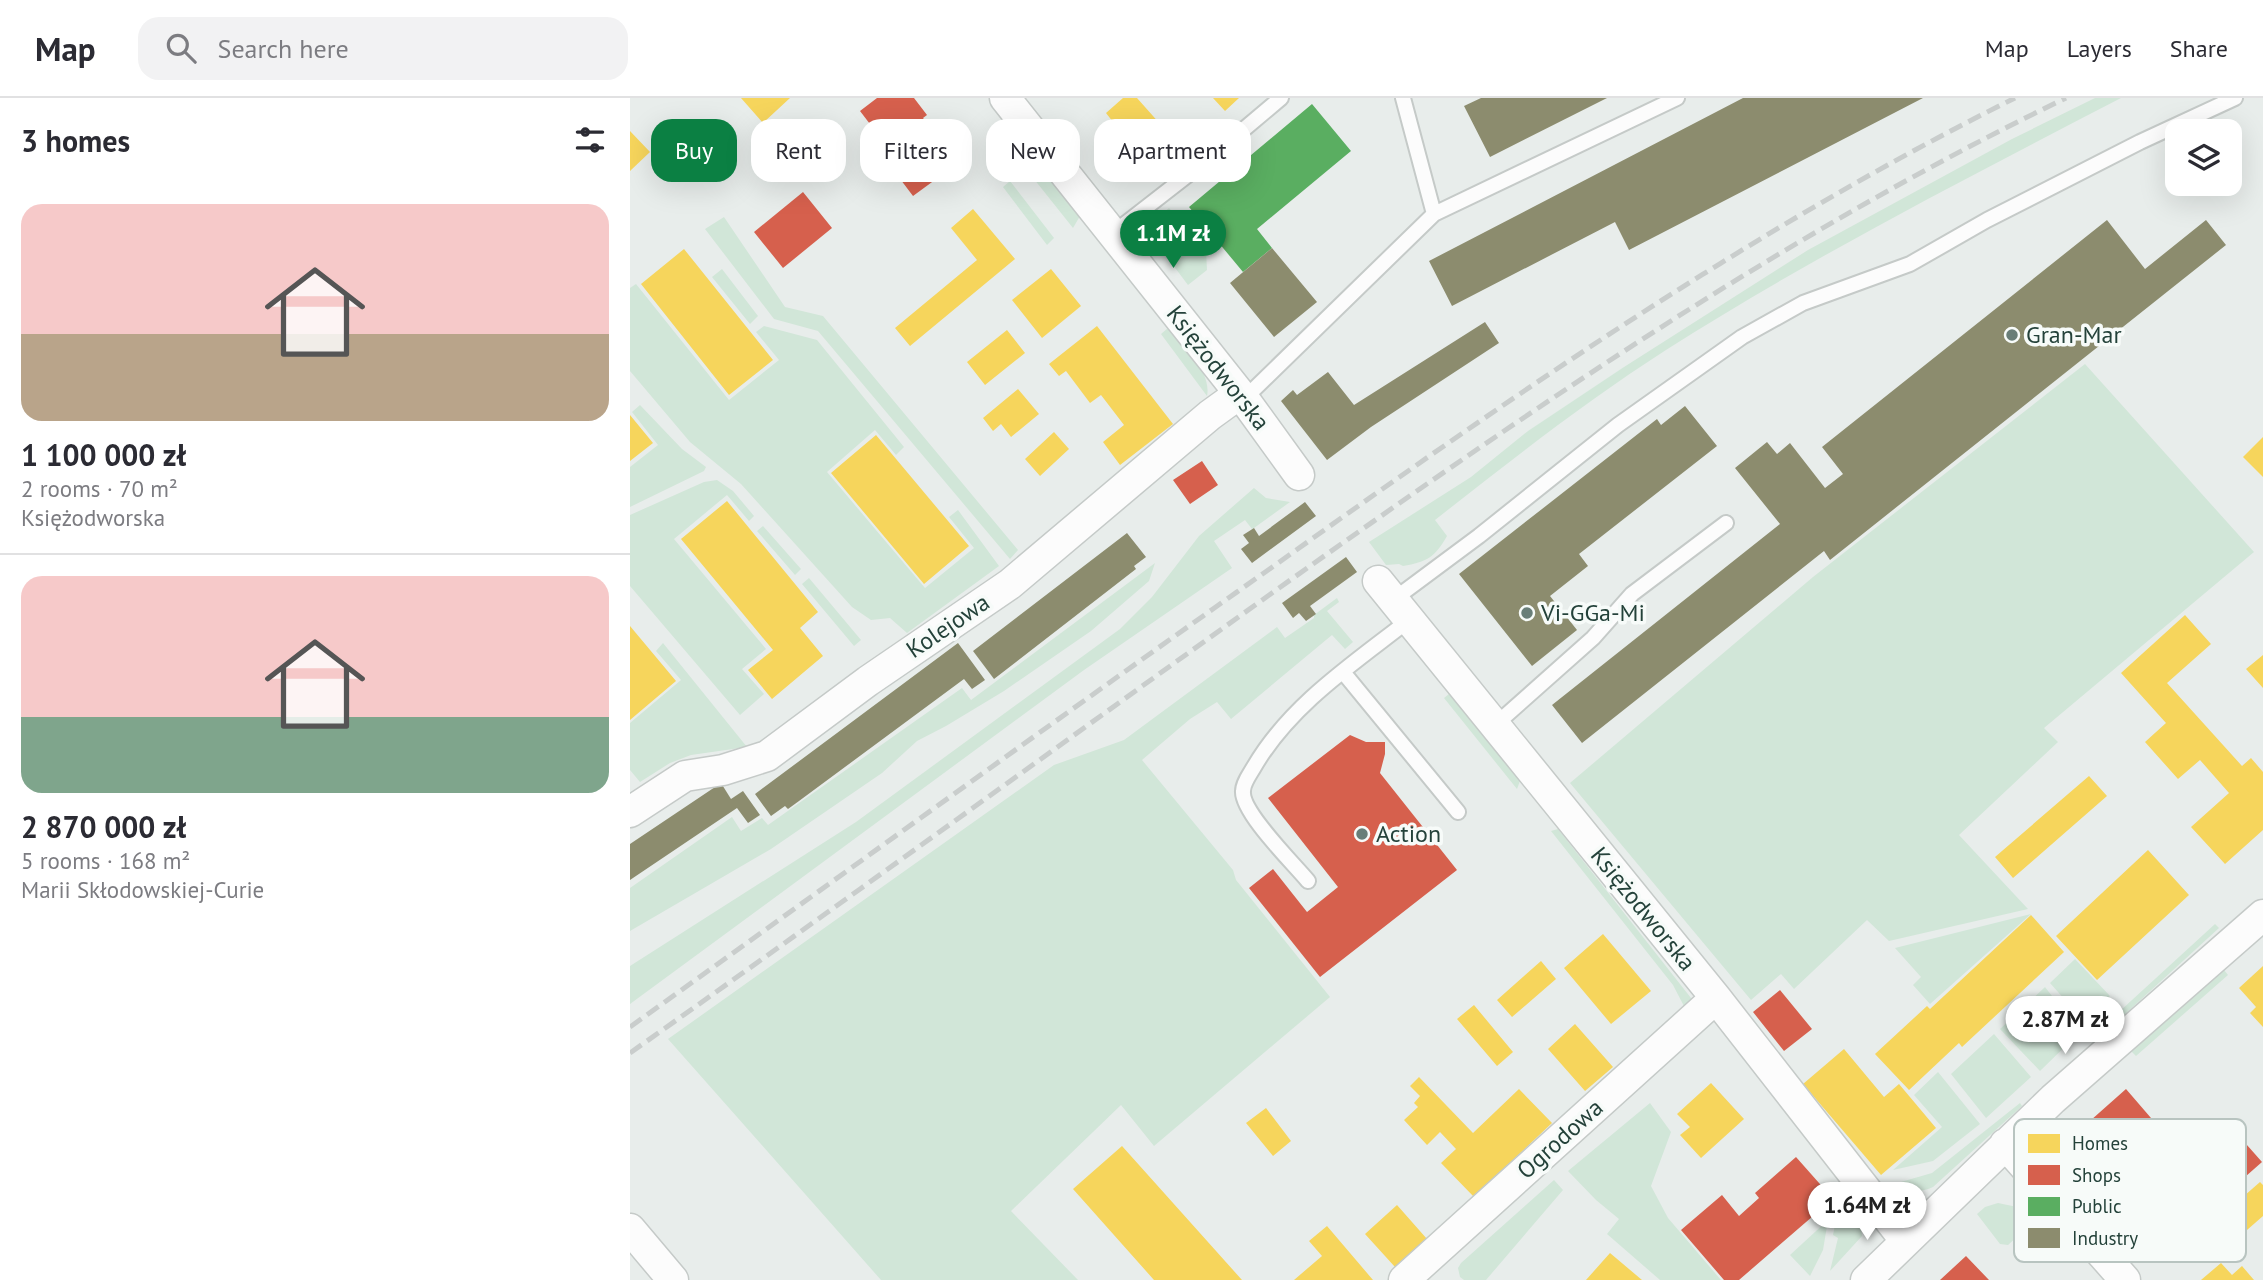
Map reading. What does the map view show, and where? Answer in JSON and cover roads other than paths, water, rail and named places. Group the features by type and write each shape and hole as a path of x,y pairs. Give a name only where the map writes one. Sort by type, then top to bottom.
{"street":[{"name":"Księżodworska","path":"1005,98 1242,396 1298,475"},
{"name":"Kolejowa","path":"630,812 685,776 723,770 767,756 867,681 1010,584 1210,415 1242,396"},
{"name":"Księżodworska","path":"1394,600 1716,998 1905,1240"},
{"path":"2033,1119 2263,915"},
{"name":"Ogrodowa","path":"1404,1280 1716,998"},
{"path":"1866,1280 2014,1136"},
{"path":"2005,1144 2014,1154"},
{"path":"630,1229 673,1280"},
{"path":"2109,1262 2125,1280"}],"lane":[{"path":"1112,234 1281,98"},
{"path":"1403,98 1434,214"},
{"path":"1242,396 1434,214 1677,98"},
{"path":"1308,881 1257,822 1245,802 1242,790 1266,747 1300,709 1343,672 1394,600 1618,425 1742,337 1803,303 1910,264 2011,208 2140,142 2235,98"},
{"path":"1494,726 1593,638 1632,594 1726,523"},
{"path":"1343,672 1458,812"}],"railway":[{"path":"630,1027 1456,437 1730,258 1918,148 2015,98"},
{"path":"630,1053 1272,593 1561,393 1758,267 1859,207 2066,98"}],"place":[{"name":"Gran-Mar","path":"2012,335"},
{"name":"Vi-GGa-Mi","path":"1527,613"},
{"name":"Action","path":"1362,834"}]}
